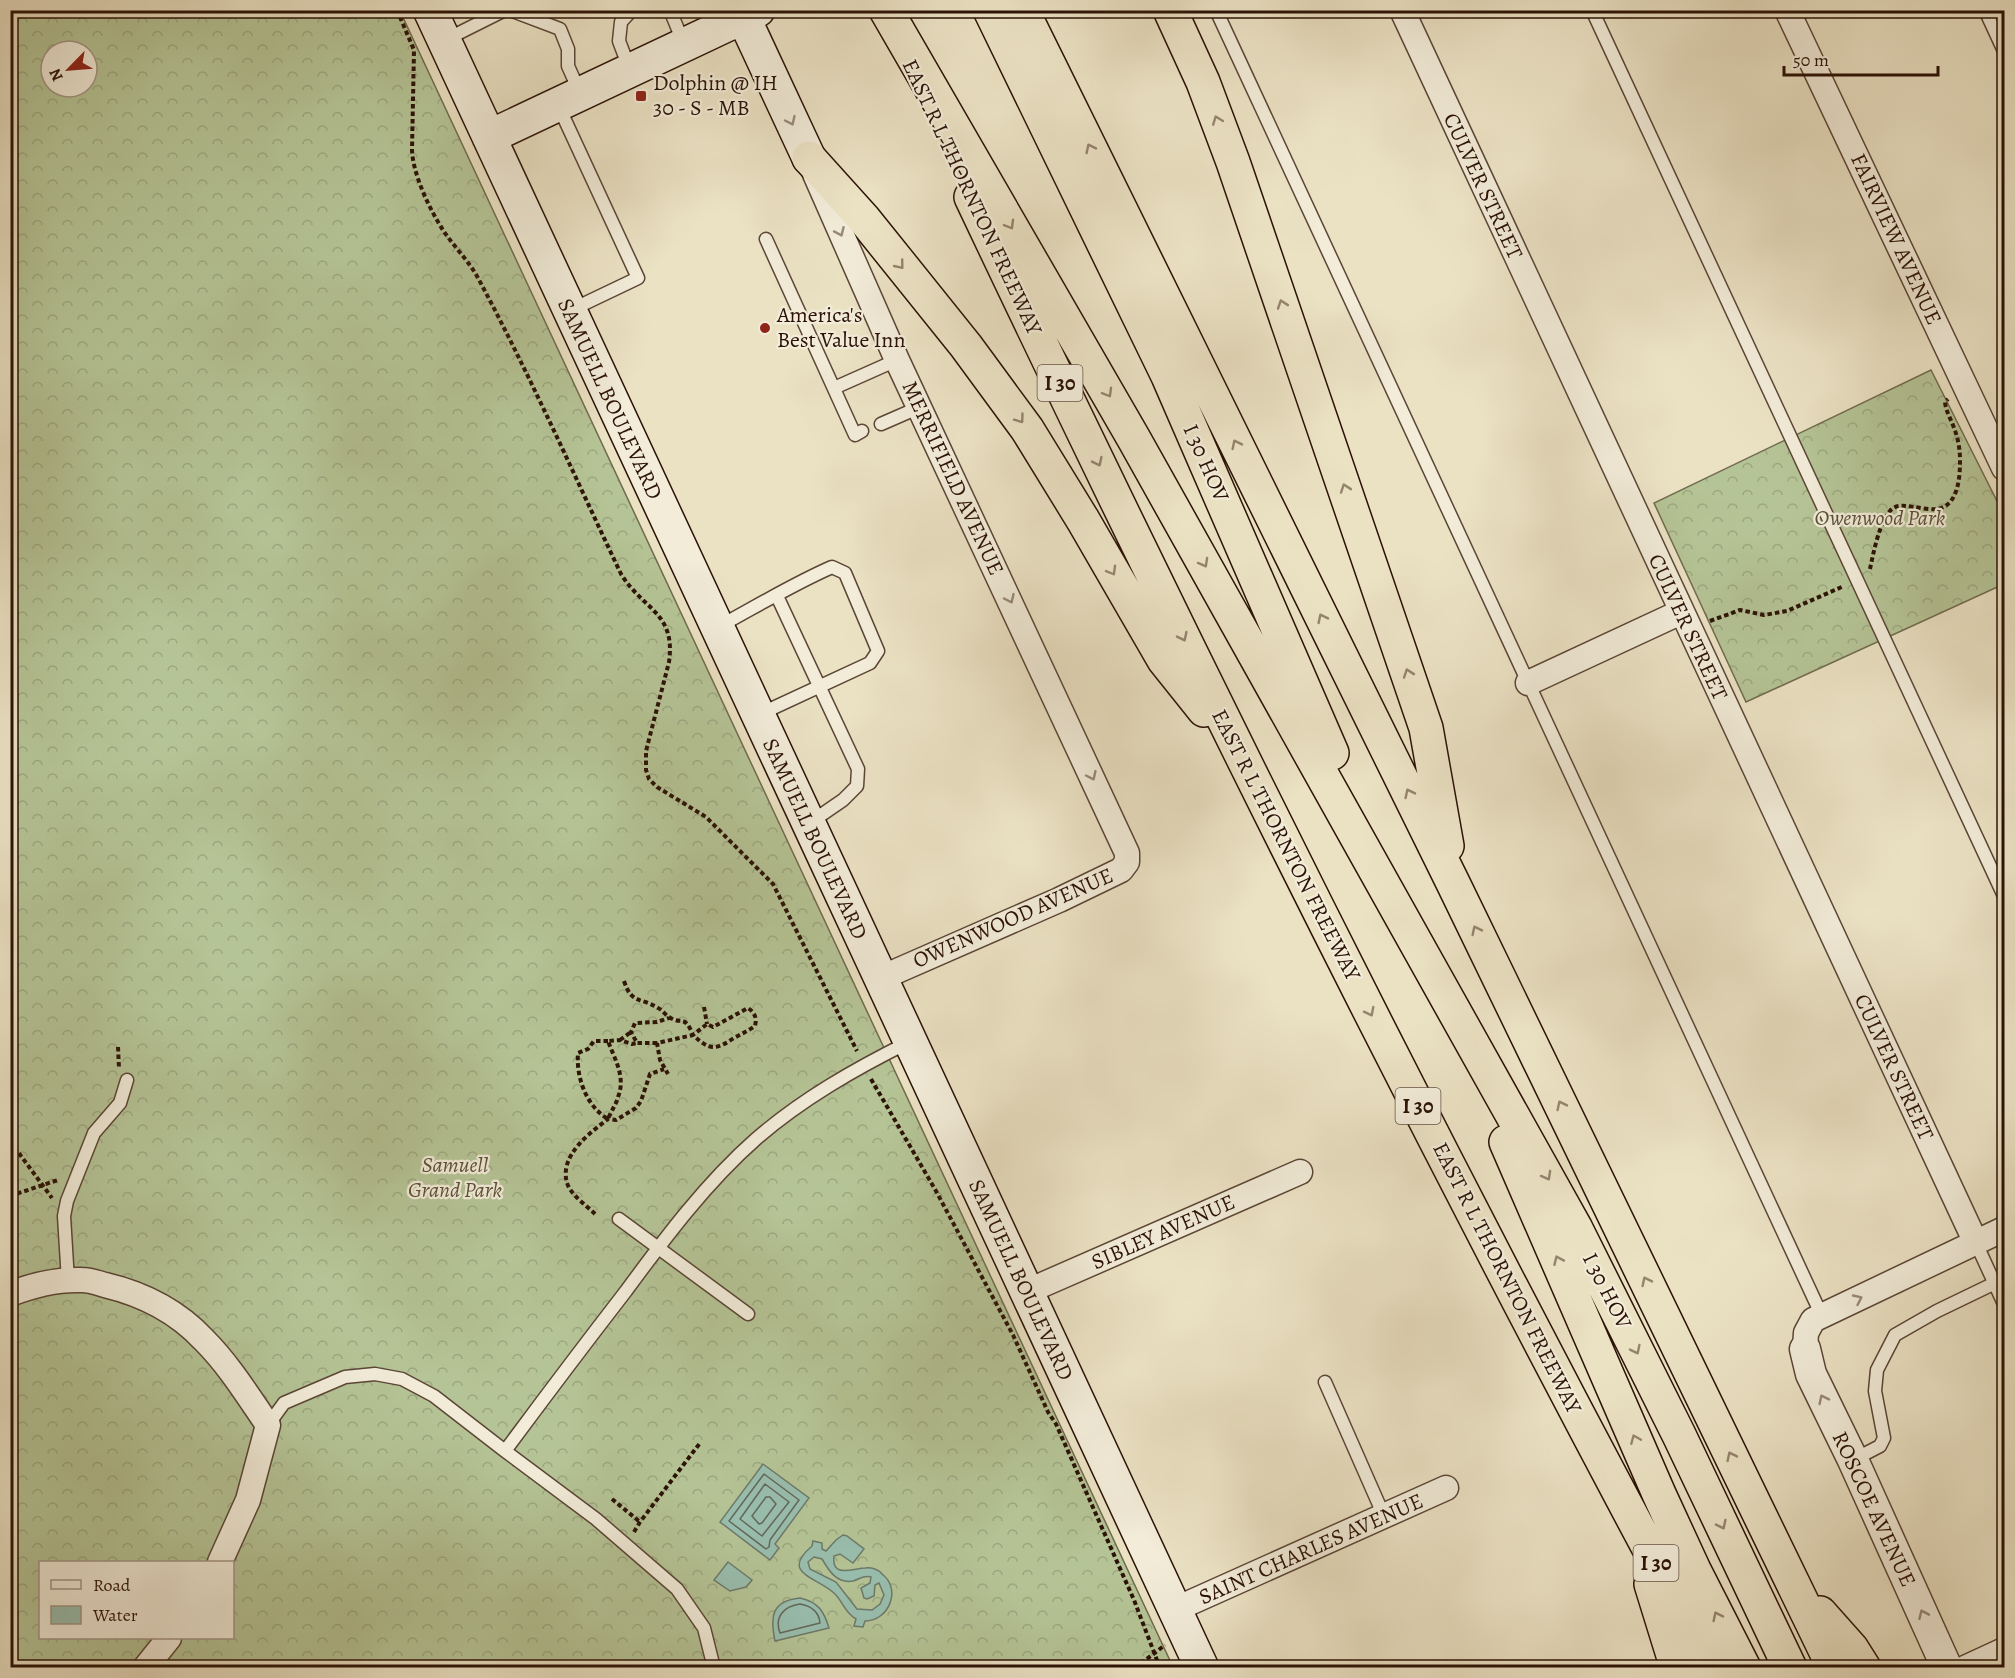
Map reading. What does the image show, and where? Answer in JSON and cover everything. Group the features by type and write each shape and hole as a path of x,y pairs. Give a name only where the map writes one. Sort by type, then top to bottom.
{"highway":[{"name":"EAST R L THORNTON FREEWAY","path":"885,10 1072,409 1239,754 1465,1199 1713,1668"},
{"path":"885,10 1134,439 1406,923"},
{"name":"I 30 HOV","path":"990,10 1168,376 1406,923 1480,1082 1659,1494 1694,1570 1744,1668"},
{"path":"1022,10 1453,883 1834,1668"},
{"path":"1170,10 1203,82 1233,162 1426,728 1453,883"},
{"path":"809,158 864,219 966,346 1027,429 1078,511 1164,660 1239,754"},
{"path":"1116,201 1282,620 1406,923"},
{"name":"I 30 HOV","path":"1406,923 1589,1254 1790,1668"},
{"path":"1600,1458 1657,1600 1677,1668"},
{"path":"1793,1584 1851,1649 1864,1668"}],"main road":[{"name":"SAMUELL BOULEVARD","path":"430,10 1202,1668"},
{"path":"489,137 685,45 746,13"},
{"name":"MERRIFIELD AVENUE","path":"746,13 809,158"}],"street":[{"name":"CULVER STREET","path":"1402,10 1976,1243"},
{"name":"FAIRVIEW AVENUE","path":"1787,10 2004,466"},
{"name":"MERRIFIELD AVENUE","path":"809,158 897,360 1125,846"},
{"path":"1528,682 1685,621"},
{"name":"OWENWOOD AVENUE","path":"881,978 1049,905 1120,870 1127,862 1125,846"},
{"name":"SIBLEY AVENUE","path":"1026,1292 1300,1172"},
{"path":"1805,1349 1806,1333 1813,1320 2002,1231"},
{"path":"10,1294 45,1283 84,1280 120,1288 154,1301 180,1318 204,1339 225,1364 268,1425 248,1500 220,1561"},
{"name":"ROSCOE AVENUE","path":"1805,1349 1811,1374 1853,1460 1947,1668"},
{"name":"SAINT CHARLES AVENUE","path":"1181,1621 1384,1516 1446,1488"},
{"path":"145,1668 168,1639"},
{"path":"1965,1668 2004,1650"}],"lane":[{"path":"444,40 505,10"},
{"path":"510,10 560,29 568,50 569,100 638,278 569,310"},
{"path":"631,71 619,41 621,22 632,10"},
{"path":"670,10 685,45"},
{"path":"1216,10 1822,1316"},
{"path":"1592,10 2004,896"},
{"path":"1985,10 2004,51"},
{"path":"766,239 855,435 862,431"},
{"path":"834,388 897,360"},
{"path":"881,424 920,407"},
{"path":"717,627 777,596 794,584 832,567 845,573 878,651 870,663 757,715"},
{"path":"777,596 858,769 857,786 843,800 808,825"},
{"path":"505,1451 658,1248 698,1199 755,1140 791,1111 864,1065 910,1041"},
{"path":"68,1281 64,1216 72,1187 94,1132 120,1103 127,1080"},
{"path":"619,1219 748,1314"},
{"path":"1976,1243 2004,1304"},
{"path":"1853,1460 1880,1446 1884,1438 1875,1391 1877,1370 1894,1335 1995,1283"},
{"path":"268,1425 284,1403 345,1377 375,1374 402,1379 434,1396 596,1519 677,1589 704,1628 714,1668"},
{"path":"1325,1382 1384,1516"}],"path":[{"path":"397,10 414,50 412,162 436,219 484,290 621,574 630,587 658,615 669,635 669,662 646,751 646,770 649,779 657,787 706,817 773,884 874,1086 936,1191 1022,1353 1134,1600 1160,1668"},
{"path":"1685,621 1740,610 1764,615 1787,611 1866,576 1873,551 1890,510 1904,506 1933,510 1948,504 1955,494 1959,479 1960,458 1958,440 1947,414 1945,402 1968,390"},
{"path":"624,981 628,993 633,998 657,1007 669,1018"},
{"path":"704,1007 707,1024"},
{"path":"620,1040 632,1032 635,1023 657,1022 669,1018 687,1023 693,1035 707,1047 717,1048 727,1045 755,1026 756,1019 748,1008 717,1026 707,1024"},
{"path":"664,1069 650,1074 647,1078 641,1101 636,1108 616,1120 608,1119 598,1112 584,1090 577,1063 578,1053 588,1049 594,1041 620,1040 632,1044 657,1043 693,1035 707,1024"},
{"path":"632,1032 637,1043"},
{"path":"596,1214 573,1193 567,1184 566,1172 568,1161 580,1144 608,1119 617,1100 621,1086 619,1069 608,1041"},
{"path":"657,1043 660,1060 668,1074"},
{"path":"10,1142 64,1216"},
{"path":"642,1540 634,1533 640,1522 700,1443"},
{"path":"612,1498 640,1522"},
{"path":"1135,1668 1154,1654 1181,1621"}],"green space":[{"name":"Samuell Grand Park","path":"11,11 400,11 1173,1667 11,1668"},
{"name":"Owenwood Park","path":"1931,370 2004,515 2004,584 1746,702 1654,503"}],"water":[{"path":"763,1464 809,1498 775,1544 779,1548 770,1560 720,1522"},
{"path":"843,1535 847,1536 864,1549 853,1563 840,1554 834,1556 836,1568 844,1571 874,1569 888,1580 891,1588 892,1595 886,1610 881,1616 865,1621 863,1627 854,1626 856,1619 849,1614 835,1594 800,1569 799,1563 812,1546 813,1541 822,1543 822,1549 826,1551","holes":["814,1557 822,1559 831,1572 842,1581 871,1577 870,1583 861,1588 864,1598 874,1596 875,1585 879,1583 884,1595 880,1604 872,1610 857,1609 836,1582 810,1569 808,1562"]},
{"path":"728,1562 752,1580 746,1587 730,1591 714,1580"},
{"path":"800,1598 819,1608 829,1628 775,1641 773,1618 775,1612 783,1603"}],"place":[{"name":"Dolphin @ IH 30 - S - MB","path":"641,96"},
{"name":"America's Best Value Inn","path":"765,328"}]}
